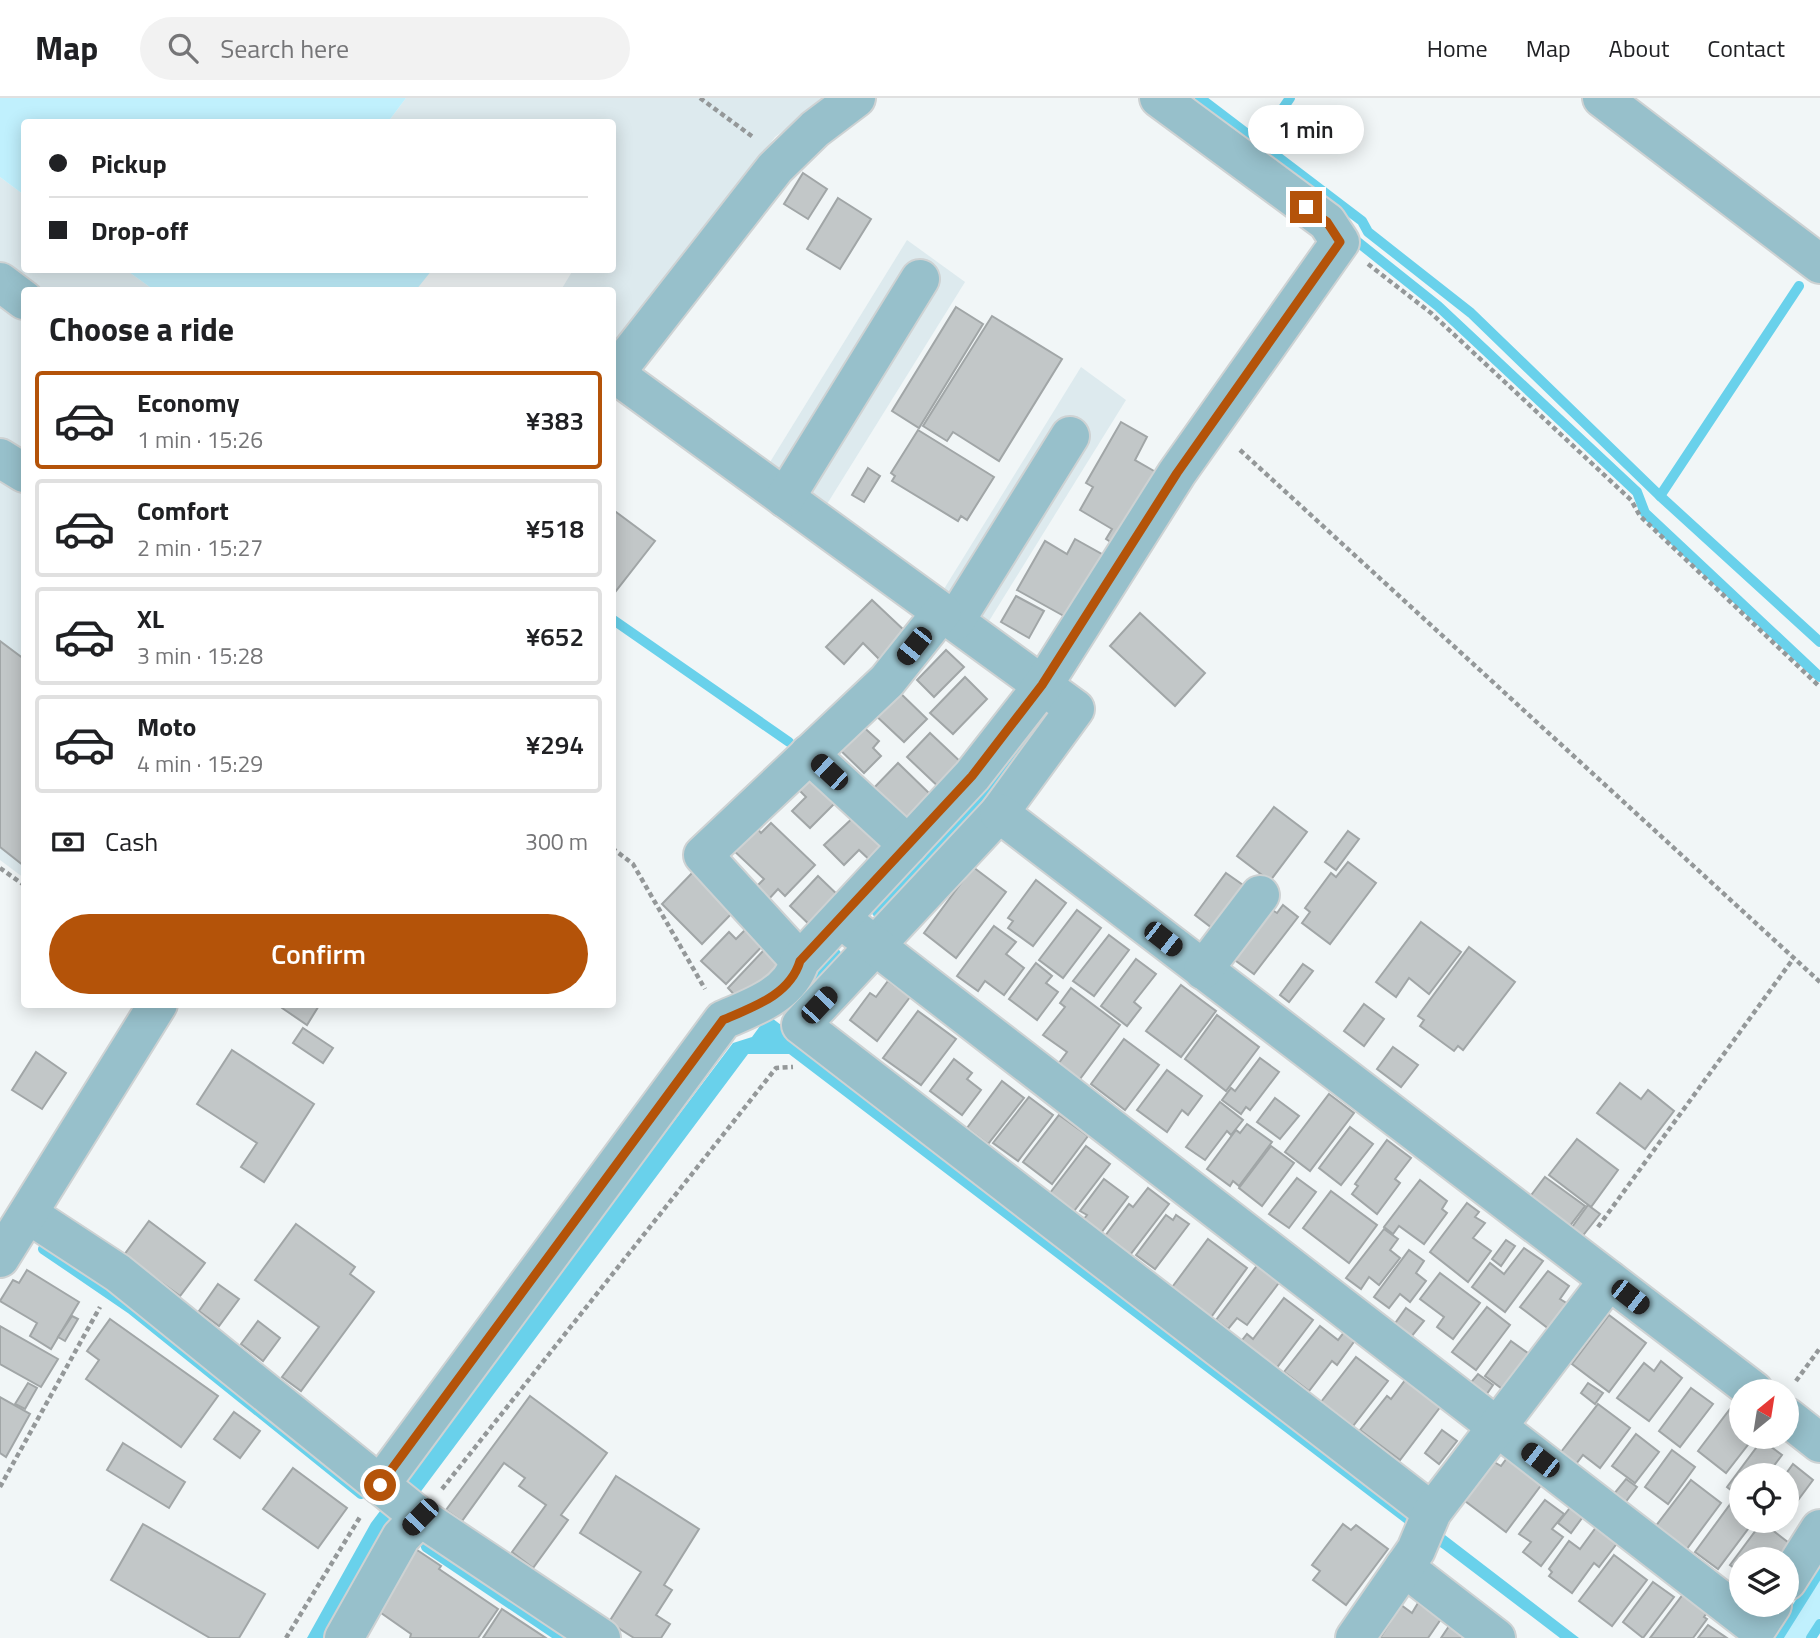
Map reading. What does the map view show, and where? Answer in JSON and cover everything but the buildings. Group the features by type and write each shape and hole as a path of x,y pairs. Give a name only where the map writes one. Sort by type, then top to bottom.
{"street":[{"path":"616,373 783,160 815,128 856,98"},
{"path":"380,1485 723,1020 767,1002 797,973 800,961 972,776 1042,685 1177,473 1340,242 1327,222 1159,98"},
{"path":"1602,98 1820,264"},
{"path":"785,498 919,279"},
{"path":"0,282 21,298"},
{"path":"616,377 1075,709 999,814 801,1025"},
{"path":"800,961 703,855 887,681 948,617 1070,436"},
{"path":"0,458 21,470"},
{"path":"809,754 908,845"},
{"path":"999,814 1738,1379"},
{"path":"1203,970 1260,895"},
{"path":"840,918 1729,1606"},
{"path":"767,1002 801,1025 1421,1535 1496,1638"},
{"path":"155,1008 9,1239 118,1273 420,1517 601,1638"},
{"path":"1354,1638 1421,1535 1497,1427 1609,1280"},
{"path":"1799,1414 1820,1443"},
{"path":"344,1638 401,1537 420,1517"},
{"path":"1799,1562 1820,1529"},
{"path":"1743,1617 1757,1628 1764,1617"}],"path":[{"path":"700,98 783,160"},
{"path":"1340,242 1441,322 1631,500 1640,516 1820,687"},
{"path":"1212,424 1820,982"},
{"path":"616,851 633,864 723,1020"},
{"path":"0,869 21,883"},
{"path":"1577,1255 1793,959"},
{"path":"420,1517 776,1068 796,1067"},
{"path":"0,1487 102,1303"},
{"path":"1799,1385 1820,1348"},
{"path":"286,1638 380,1485"}],"shaded area":[{"path":"0,98 406,98 390,119 21,119 21,193 0,177"},
{"path":"406,98 827,98 775,137 616,345 616,287 563,287 571,273 616,273 616,119 390,119"},
{"path":"0,177 21,193 21,273 130,273 150,287 21,287 21,460 0,447"},
{"path":"907,240 965,282 827,504 767,467"},
{"path":"130,273 430,273 418,287 150,287"},
{"path":"1081,367 1126,400 989,621 944,589"},
{"path":"0,480 21,493 21,876 0,860"},
{"path":"1820,1579 1820,1618 1807,1638 1783,1638 1796,1617 1799,1617 1799,1612"}],"water":[{"path":"768,1015 1579,1638 1560,1638 1443,1549 1411,1528 789,1054 748,1054 416,1498 329,1638 307,1638 371,1523 733,1043 752,1037"}],"waterway":[{"path":"1200,98 1362,221 1368,232 1471,313 1660,496 1820,642"},
{"path":"1260,142 1290,98"},
{"path":"1349,235 1438,306 1637,492 1645,513 1820,677"},
{"path":"1660,496 1799,286"},
{"path":"616,622 789,742"},
{"path":"877,912 990,791 1031,730"},
{"path":"805,988 836,954"},
{"path":"43,1249 131,1309 361,1494"},
{"path":"426,1547 561,1638"},
{"path":"1778,1638 1820,1571"},
{"path":"1811,1638 1820,1624"}],"route":[{"path":"380,1485 723,1020 767,1002 797,973 800,961 972,776 1042,685 1177,473 1340,242 1327,222 1306,207"}]}
